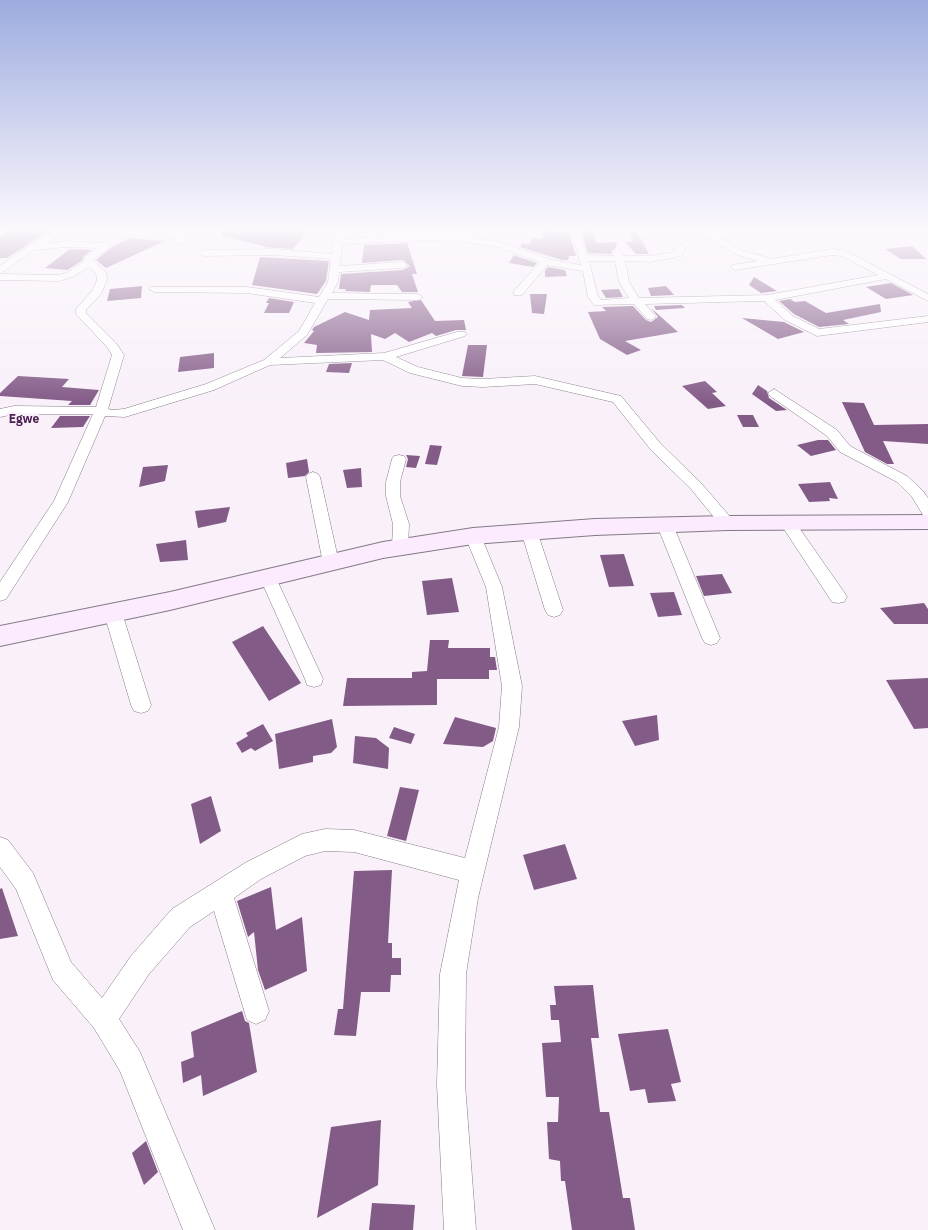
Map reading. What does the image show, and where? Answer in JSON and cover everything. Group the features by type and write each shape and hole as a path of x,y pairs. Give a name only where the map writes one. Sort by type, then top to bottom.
{"street":[{"path":"0,595 61,502 101,411 118,355 112,345 81,314 81,309 99,288"},
{"path":"0,413 8,411 101,411 112,414 138,409 210,387 268,362 303,332 329,288"},
{"path":"518,293 522,288"},
{"path":"591,288 593,297 598,303 767,298 820,288"},
{"path":"628,288 636,301 651,317"},
{"path":"911,288 928,298"},
{"path":"154,290 247,290 323,299 418,297"},
{"path":"767,298 789,318 817,333 928,319"},
{"path":"268,362 385,356 462,334"},
{"path":"385,356 414,370 462,382 483,383 535,380 617,399 656,447 696,486 727,523"},
{"path":"774,393 832,433 845,449 902,479 918,494 928,511"},
{"path":"399,459 393,482 393,496 401,524 400,548"},
{"path":"313,477 332,562"},
{"path":"0,636 113,613 332,562 472,536 529,531 727,523 928,522"},
{"path":"788,523 838,597"},
{"path":"665,525 712,638"},
{"path":"529,531 554,610"},
{"path":"460,1230 451,1084 453,974 466,898 509,727 512,686 494,587 472,536"},
{"path":"268,578 314,679"},
{"path":"113,613 141,705"},
{"path":"103,1019 140,964 181,918 253,871 302,845 325,840 354,842 473,872"},
{"path":"0,848 25,881 62,971 103,1019 130,1062 199,1230"},
{"path":"220,892 256,1011"}],"building":[{"path":"142,288 141,298 107,301 110,289"},
{"path":"277,288 321,288 317,294"},
{"path":"339,288 371,288 370,292"},
{"path":"399,288 417,288 418,292 402,292"},
{"path":"648,288 668,288 674,295 651,296"},
{"path":"754,288 773,288 777,291 761,293"},
{"path":"868,288 901,288 913,295 886,299"},
{"path":"619,289 623,297 606,298 601,290"},
{"path":"530,294 547,294 544,314 532,313"},
{"path":"269,298 294,302 289,313 264,313 269,303 266,303"},
{"path":"790,299 795,302 805,301 826,313 880,304 881,312 843,320 849,324 819,327 794,314 779,301"},
{"path":"421,300 435,321 464,320 466,330 456,330 436,336 432,333 409,342 395,333 385,339 371,334 372,352 316,353 317,345 304,343 314,331 312,330 314,327 345,312 369,320 370,310 412,308 408,302"},
{"path":"682,305 685,308 656,310 654,306"},
{"path":"633,306 646,320 651,322 658,317 651,308 678,332 625,341 641,350 627,355 600,339 588,312 606,311 602,307"},
{"path":"742,318 784,322 804,332 778,339"},
{"path":"468,345 487,345 483,377 462,376"},
{"path":"214,353 214,368 178,372 180,357"},
{"path":"352,363 349,373 326,372 329,364"},
{"path":"18,376 69,379 62,387 99,390 90,405 68,405 72,401 0,396 0,393"},
{"path":"705,381 717,392 712,393 726,406 708,409 682,386"},
{"path":"758,385 767,391 769,398 787,410 776,411 752,394"},
{"path":"842,402 864,403 874,425 928,424 928,444 883,441 894,464 887,464 865,452"},
{"path":"737,415 753,415 759,427 743,427"},
{"path":"60,416 90,416 83,427 51,428"},
{"path":"818,440 828,440 836,450 811,456 797,445"},
{"path":"430,445 442,446 437,465 425,464"},
{"path":"406,455 420,456 416,468 406,467 408,459"},
{"path":"307,459 309,472 305,476 288,478 286,463"},
{"path":"168,465 165,481 139,487 143,467"},
{"path":"361,468 362,487 347,488 343,470"},
{"path":"830,482 838,499 829,498 830,501 809,502 798,484"},
{"path":"230,507 226,522 198,528 195,511"},
{"path":"186,540 188,560 160,562 156,544"},
{"path":"624,554 634,586 609,587 600,555"},
{"path":"722,574 732,593 704,596 696,576"},
{"path":"452,578 459,612 427,615 422,581"},
{"path":"674,592 682,615 658,617 650,593"},
{"path":"924,603 928,609 928,624 894,624 880,608"},
{"path":"263,626 301,683 269,701 232,642"},
{"path":"430,640 449,640 448,648 490,648 490,657 495,657 497,670 489,670 489,679 437,679 437,705 343,706 347,678 412,678 412,672 427,671"},
{"path":"928,678 928,728 914,729 886,680"},
{"path":"657,715 659,740 635,746 622,721"},
{"path":"455,717 496,728 493,741 483,747 443,744"},
{"path":"332,719 337,747 331,753 313,756 313,762 279,769 275,734"},
{"path":"263,724 273,741 255,751 251,748 242,753 236,743 248,736 246,733"},
{"path":"394,727 415,734 411,744 389,738"},
{"path":"355,736 376,738 389,748 388,769 353,763"},
{"path":"400,787 419,790 406,841 387,836"},
{"path":"211,796 221,831 200,844 191,804"},
{"path":"565,844 577,879 534,890 523,855"},
{"path":"392,870 388,943 392,943 392,958 401,958 401,975 391,975 390,992 361,992 356,1036 334,1035 338,1009 343,1009 354,871"},
{"path":"271,887 276,930 302,917 307,971 265,990 258,970 254,932 248,937 237,901"},
{"path":"2,888 18,936 0,939 0,889"},
{"path":"593,985 599,1038 591,1038 600,1112 609,1112 623,1198 630,1198 635,1230 572,1230 565,1181 561,1181 560,1161 549,1159 547,1122 558,1122 559,1097 546,1097 542,1043 561,1042 559,1020 551,1020 550,1005 556,1005 554,986"},
{"path":"242,1011 245,1021 249,1023 257,1072 203,1096 201,1075 183,1083 181,1062 194,1057 191,1032"},
{"path":"668,1029 681,1082 671,1084 676,1101 648,1103 645,1089 630,1091 618,1034"},
{"path":"381,1120 378,1185 317,1218 331,1127"},
{"path":"146,1141 158,1172 144,1185 132,1153"},
{"path":"372,1203 415,1205 413,1230 369,1230"}],"district":[{"name":"Egwe","path":"24,420"}]}
